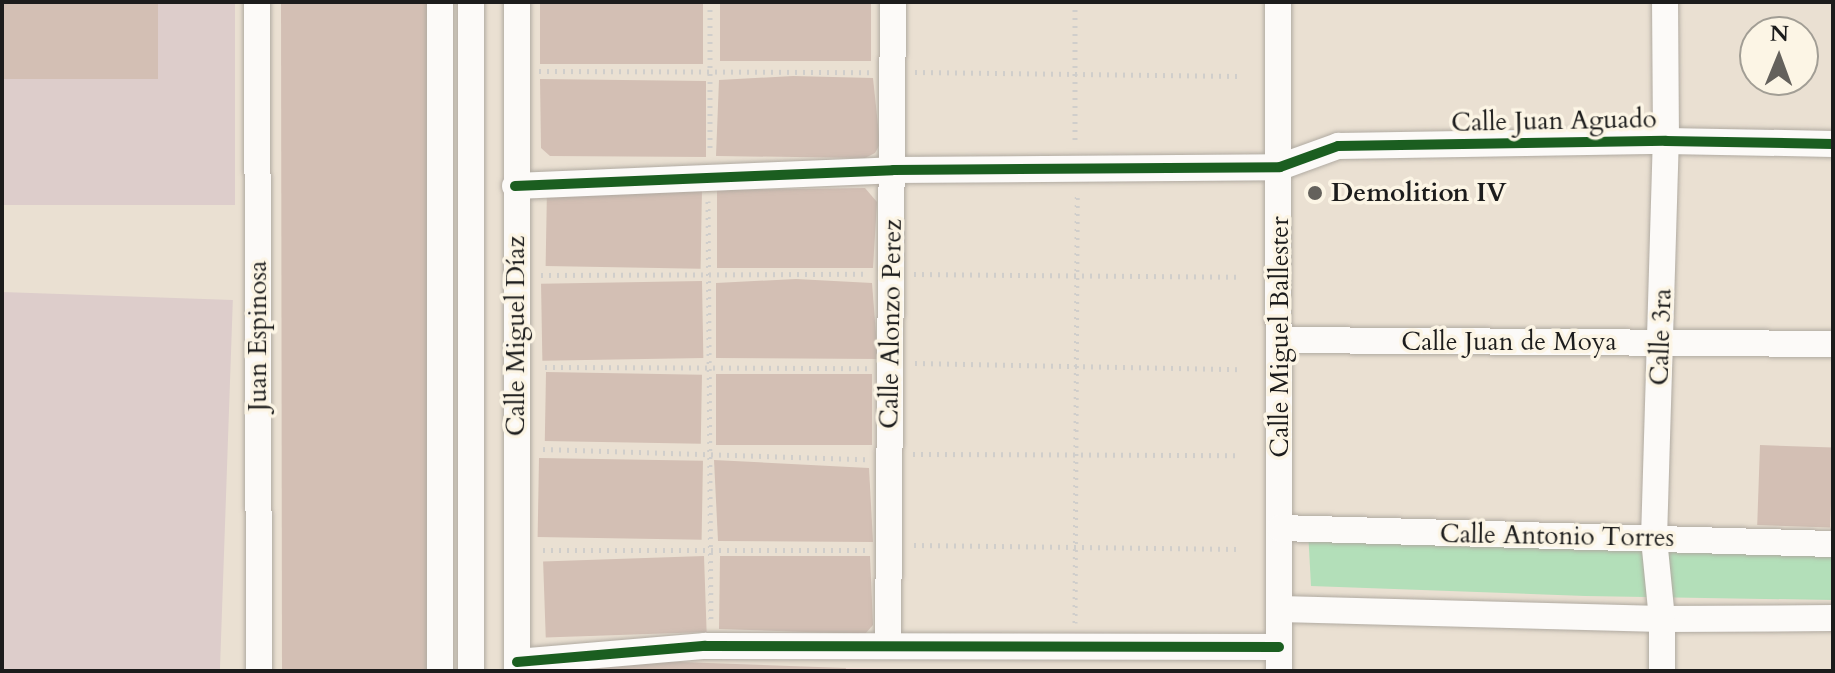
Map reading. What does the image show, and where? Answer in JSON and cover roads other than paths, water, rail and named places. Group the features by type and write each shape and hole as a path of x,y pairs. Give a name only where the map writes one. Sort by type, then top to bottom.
{"street":[{"name":"Juan Espinosa","path":"257,2 259,671"},
{"path":"440,2 440,671"},
{"name":"Calle Miguel Díaz","path":"471,2 471,671"},
{"name":"Calle Miguel Díaz","path":"517,2 517,666"},
{"name":"Calle Alonzo Perez","path":"888,646 893,2"},
{"name":"Calle Miguel Ballester","path":"1278,2 1279,659"},
{"name":"Calle 3ra","path":"1662,671 1662,619 1654,539 1666,141 1665,2"},
{"name":"Calle Juan Aguado","path":"515,186 893,170 1280,167 1338,146 1666,141 1833,144"},
{"name":"Calle Juan de Moya","path":"1280,340 1833,344"},
{"name":"Calle Antonio Torres","path":"1280,528 1833,544"},
{"path":"1280,609 1662,619 1833,618"},
{"path":"517,666 705,646 888,646 1279,659"}],"place":[{"name":"Demolition IV","path":"1315,193"}]}
